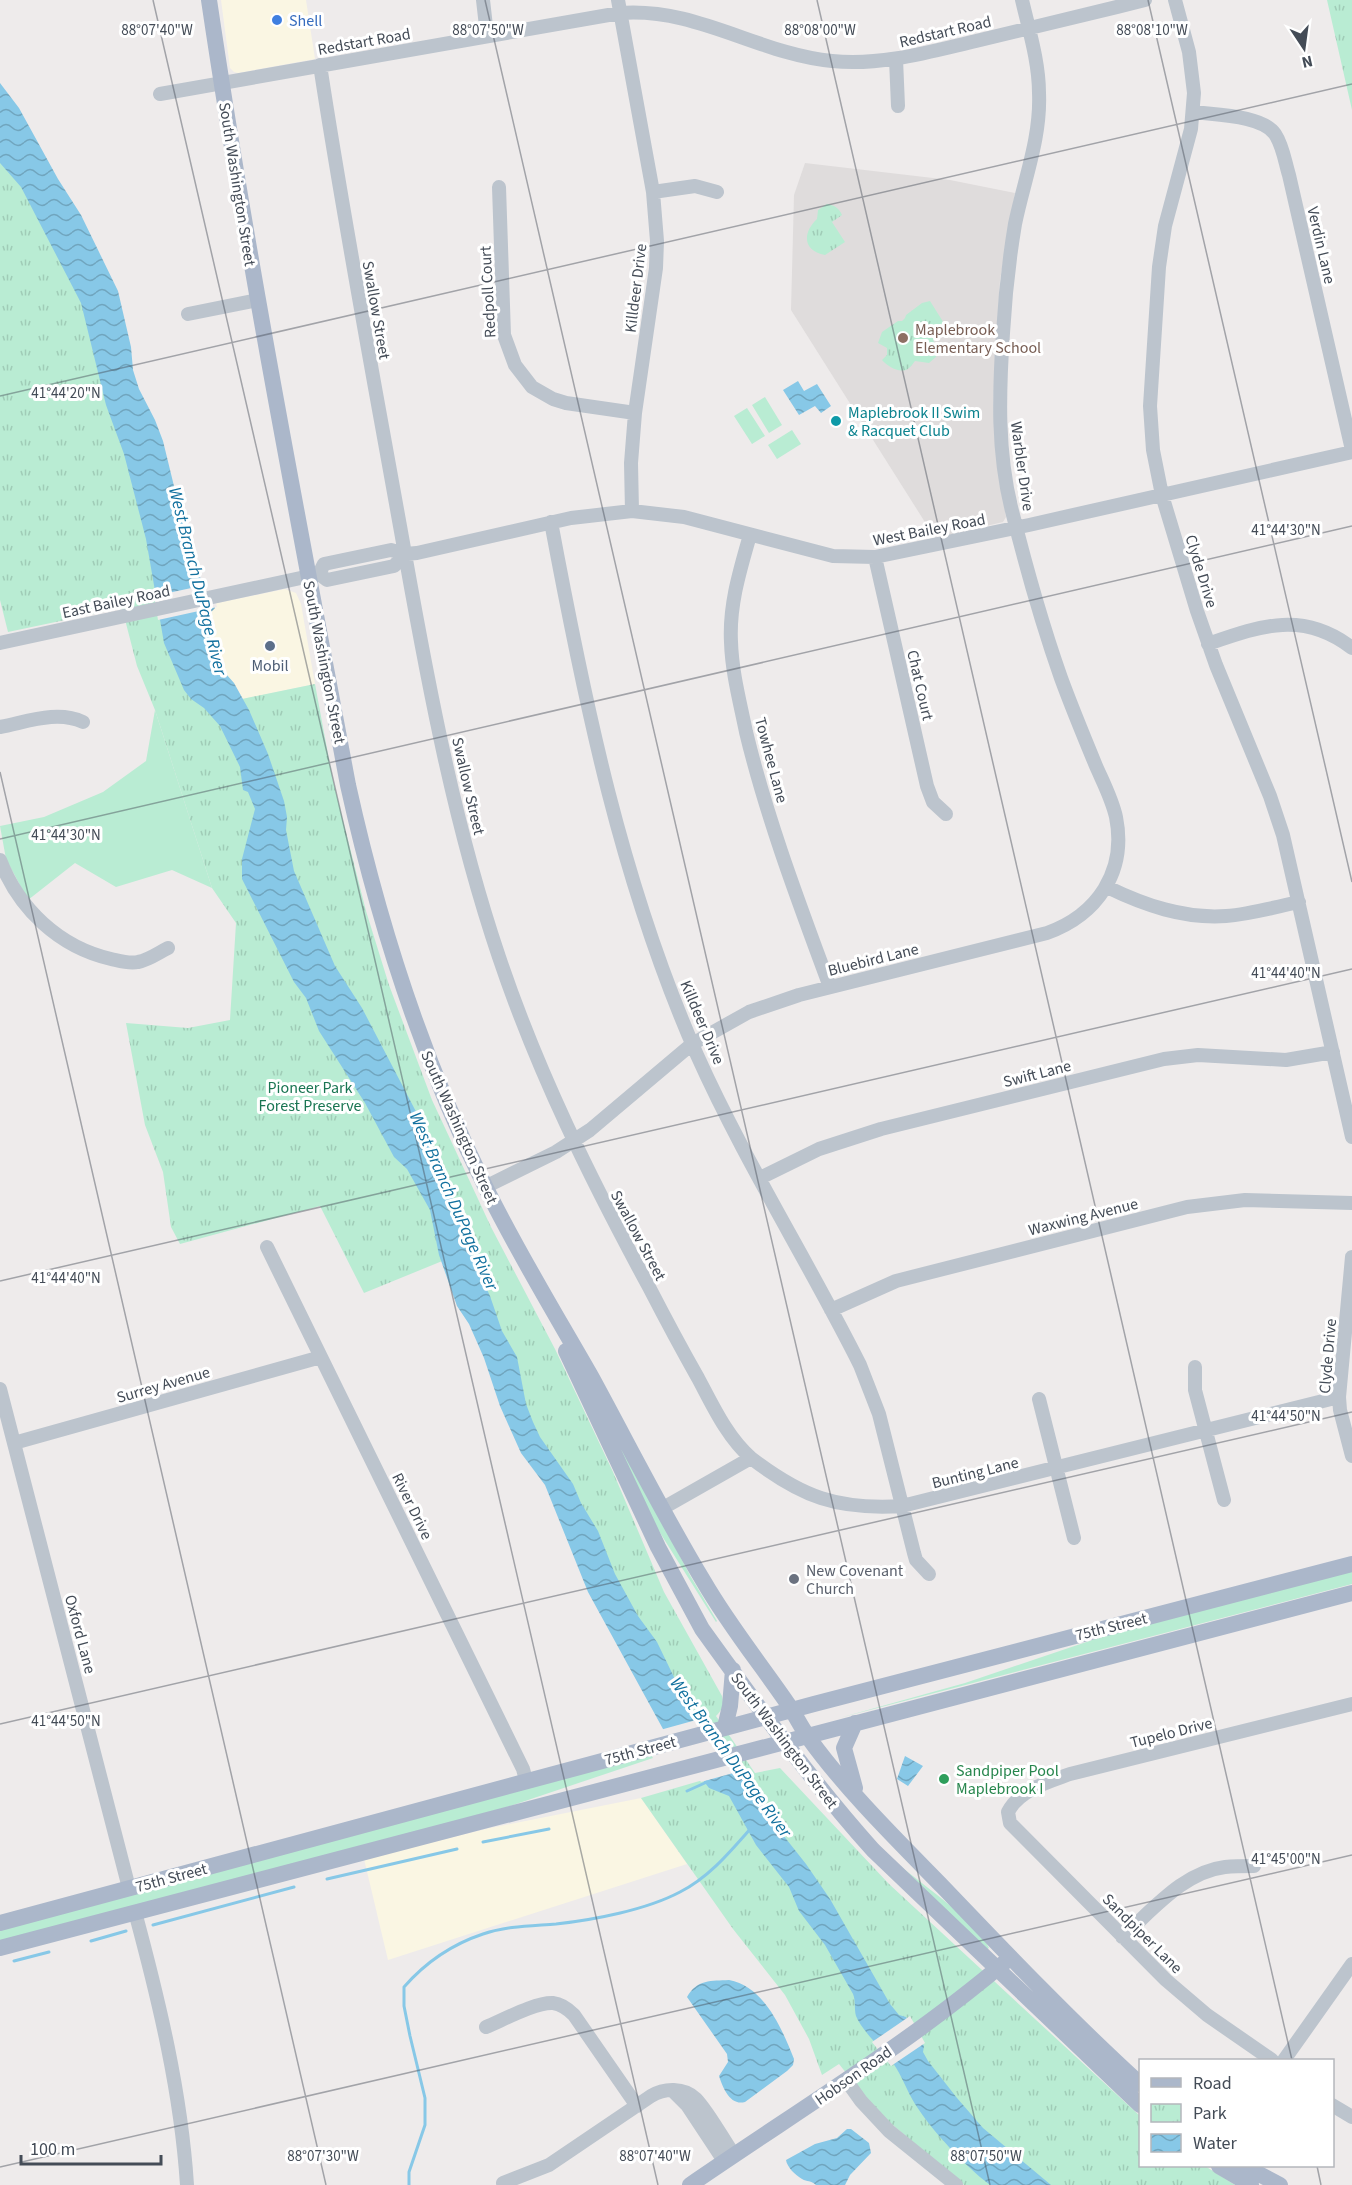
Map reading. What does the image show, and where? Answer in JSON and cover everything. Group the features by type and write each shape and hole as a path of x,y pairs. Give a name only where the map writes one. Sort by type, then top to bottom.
{"main road":[{"name":"South Washington Street","path":"209,0 258,300 314,575 348,785 376,903 420,1038 449,1108 485,1187 542,1294 589,1374 703,1581 807,1735 887,1829 1011,1957 1139,2083"},
{"name":"South Washington Street","path":"542,1294 578,1380 675,1580 702,1629 784,1741 842,1815 873,1850 1139,2104"},
{"name":"75th Street","path":"0,1923 725,1727 1352,1564"},
{"name":"75th Street","path":"0,1948 1352,1593"},
{"path":"725,1727 730,1706 733,1670"},
{"path":"855,1723 844,1748 857,1795"},
{"name":"Hobson Road","path":"690,2185 916,2031 1011,1957"},
{"path":"1222,2167 1251,2185"},
{"path":"1246,2167 1280,2185"}],"street":[{"path":"483,0 487,35"},
{"name":"Warbler Drive","path":"1022,0 1038,79 1039,114 1034,150 1013,239 1005,305 999,385 1004,474 1016,528 1058,670 1116,815 1117,852 1107,887"},
{"name":"Redstart Road","path":"160,94 487,35 619,6 679,17 767,47 813,59 858,63 896,59 1145,0"},
{"name":"Clyde Drive","path":"1175,0 1192,71 1194,93 1191,129 1165,226 1158,278 1150,406 1153,450 1162,495 1197,611 1270,796 1282,835 1352,1137"},
{"name":"Killdeer Drive","path":"619,6 657,222 656,268 635,414 631,463 632,511"},
{"path":"896,59 898,106"},
{"name":"Swallow Street","path":"320,65 346,231 405,554 450,784 477,886 522,1021 573,1141 610,1216 713,1407 741,1448 751,1458"},
{"name":"Verdin Lane","path":"1193,112 1236,117 1264,124 1271,129 1278,140 1289,175 1352,451"},
{"path":"653,192 695,186 717,192"},
{"name":"Redpoll Court","path":"499,187 504,335 515,365 532,387 553,399 635,414"},
{"path":"188,314 258,300"},
{"name":"West Bailey Road","path":"314,575 324,564 390,550 405,554 551,522 632,511 684,517 832,556 860,559 1016,528 1352,451"},
{"name":"Killdeer Drive","path":"551,522 591,723 611,810 643,914 692,1044 760,1178 860,1365 875,1402 902,1506"},
{"name":"Towhee Lane","path":"750,535 734,593 732,612 730,641 736,686 751,753 774,831 830,987"},
{"name":"Chat Court","path":"875,557 927,786 933,802 946,814"},
{"name":"East Bailey Road","path":"0,643 314,575"},
{"path":"1209,644 1268,625 1291,625 1321,631 1352,648"},
{"path":"0,727 54,716 73,717 83,722"},
{"path":"0,860 12,887 31,913 53,933 72,945 102,957 134,963 149,959 168,948"},
{"path":"1107,887 1154,907 1193,915 1237,915 1299,902"},
{"name":"Bluebird Lane","path":"485,1187 590,1130 692,1044 749,1012 768,1004 830,987 1058,929 1082,915 1107,887"},
{"name":"Swift Lane","path":"760,1178 819,1149 881,1129 1164,1059 1198,1055 1286,1060 1333,1052"},
{"name":"Waxwing Avenue","path":"831,1310 896,1281 1187,1207 1245,1200 1352,1203"},
{"name":"River Drive","path":"267,1247 524,1769 526,1780"},
{"name":"Clyde Drive","path":"1352,1257 1339,1397 1340,1410 1352,1456"},
{"name":"Surrey Avenue","path":"14,1443 321,1357"},
{"path":"1195,1367 1195,1390 1224,1500"},
{"name":"Oxford Lane","path":"0,1389 129,1888"},
{"name":"Bunting Lane","path":"751,1458 795,1489 826,1501 862,1506 902,1506 1339,1397"},
{"path":"1039,1399 1074,1538"},
{"path":"663,1508 751,1458"},
{"path":"902,1506 916,1560 929,1574"},
{"name":"Tupelo Drive","path":"1008,1812 1016,1801 1033,1789 1070,1774 1352,1704"},
{"name":"Sandpiper Lane","path":"1008,1812 1010,1823 1183,1996 1269,2059"},
{"path":"1122,1937 1156,1905 1191,1879 1225,1867 1254,1866"},
{"path":"135,1912 168,2050 183,2140 187,2185"},
{"path":"1285,2059 1352,1964"},
{"path":"486,2027 538,2006 552,2003 565,2007 574,2014 637,2106"},
{"path":"846,2080 861,2101 889,2131 956,2185"},
{"path":"503,2183 549,2165 658,2092 672,2090 683,2092 696,2099 729,2158"},
{"path":"1334,2106 1352,2117"}],"shaded area":[{"path":"221,0 306,0 315,59 234,72 230,68"},
{"name":"Maplebrook Elementary School","path":"805,163 950,180 1015,193 1000,280 993,402 996,455 1006,517 1003,522 935,538 791,310 794,195"},
{"path":"285,589 296,593 301,604 315,684 243,699 234,683 218,665 204,619 214,609 213,604"},
{"path":"641,1798 687,1864 388,1960 364,1859 490,1828"}],"green space":[{"path":"1327,0 1352,0 1352,110"},
{"name":"Pioneer Park Forest Preserve","path":"0,121 65,223 201,683 242,699 315,684 333,781 366,911 389,985 432,1100 491,1227 555,1349 613,1472 664,1592 722,1696 722,1707 716,1716 755,1773 780,1768 889,1884 1139,2115 1139,2167 1207,2167 1235,2185 964,2185 888,2121 871,2104 839,2064 822,2075 809,2039 785,1995 733,1929 641,1798 703,1780 531,1446 457,1255 364,1293 320,1206 180,1244 171,1227 163,1172 145,1125 126,1023 188,1028 230,1020 236,923 212,888 155,710 137,666 122,608 8,632 0,600"},
{"path":"827,204 836,207 842,215 832,222 845,242 825,255 812,250 807,241 807,235 817,219 818,210"},
{"path":"930,301 947,328 933,340 938,349 936,357 929,363 915,361 902,371 891,367 882,360 887,355 887,348 878,343 882,332 898,321 902,321 922,303"},
{"path":"765,397 782,425 769,433 752,405"},
{"path":"747,408 765,436 752,444 734,416"},
{"path":"792,430 801,444 777,459 768,445"},
{"path":"155,710 212,888 172,870 116,887 75,863 28,900 6,859 0,826 44,817 103,792 146,761"},
{"path":"603,1411 691,1577 717,1621 716,1622 647,1512"},
{"path":"1352,1571 1352,1584 839,1718 965,1683 1110,1634"},
{"path":"651,1755 653,1758 504,1808 0,1942 0,1929"},
{"path":"899,1865 974,1927 989,1948 986,1950"}],"water":[{"name":"West Branch DuPage River","path":"0,83 19,108 58,179 81,215 118,291 131,347 133,370 139,389 163,441 193,564 197,574 208,586 215,608 204,619 218,665 234,683 249,710 268,754 284,801 287,817 286,830 294,871 335,966 362,1008 436,1150 476,1266 490,1296 502,1331 517,1357 526,1404 540,1437 573,1484 581,1503 598,1531 615,1574 638,1616 657,1642 687,1704 693,1711 703,1716 744,1775 748,1787 762,1805 772,1812 768,1816 830,1899 890,2004 899,2015 906,2017 924,2046 923,2052 928,2061 983,2128 1051,2185 990,2185 960,2158 931,2126 915,2104 893,2063 859,2022 855,2013 853,1994 825,1945 799,1911 789,1887 756,1845 729,1796 709,1788 663,1729 588,1592 545,1485 521,1453 500,1406 484,1358 469,1324 457,1306 439,1255 430,1210 407,1169 394,1157 365,1103 319,1031 306,998 294,982 242,879 242,859 255,809 248,792 243,790 240,767 220,726 184,690 164,643 146,539 124,454 106,405 81,303 21,187 0,163"},
{"path":"798,381 804,391 817,384 831,406 821,413 815,406 799,415 783,390"},
{"path":"905,1756 923,1766 908,1786 897,1779"},
{"path":"729,1980 742,1984 762,2000 778,2023 794,2059 793,2065 787,2071 745,2102 740,2103 731,2099 719,2076 728,2062 727,2054 687,1997 700,1984"},
{"path":"847,2129 851,2129 869,2143 871,2153 850,2175 845,2185 816,2185 799,2177 790,2168 786,2160 815,2144 837,2138"}],"pier":[{"path":"210,584 217,607 158,620 154,596"},
{"path":"707,1717 744,1770 701,1782 660,1730"},
{"path":"910,2016 925,2043 891,2066 872,2042"}],"waterway":[{"path":"687,1791 707,1782"},
{"path":"409,2185 409,2172 425,2125 425,2098 404,2006 404,1987 412,1978 450,1949 492,1931 603,1917 636,1909 680,1892 709,1872 751,1828"},
{"path":"483,1842 549,1829"},
{"path":"327,1879 457,1849"},
{"path":"153,1925 294,1887"},
{"path":"91,1941 126,1931"},
{"path":"14,1961 49,1952"}],"place":[{"name":"Shell","path":"277,20"},
{"name":"Maplebrook Elementary School","path":"903,338"},
{"name":"Maplebrook II Swim & Racquet Club","path":"836,421"},
{"name":"Mobil","path":"270,646"},
{"name":"New Covenant Church","path":"794,1579"},
{"name":"Sandpiper Pool Maplebrook I","path":"944,1779"}]}
